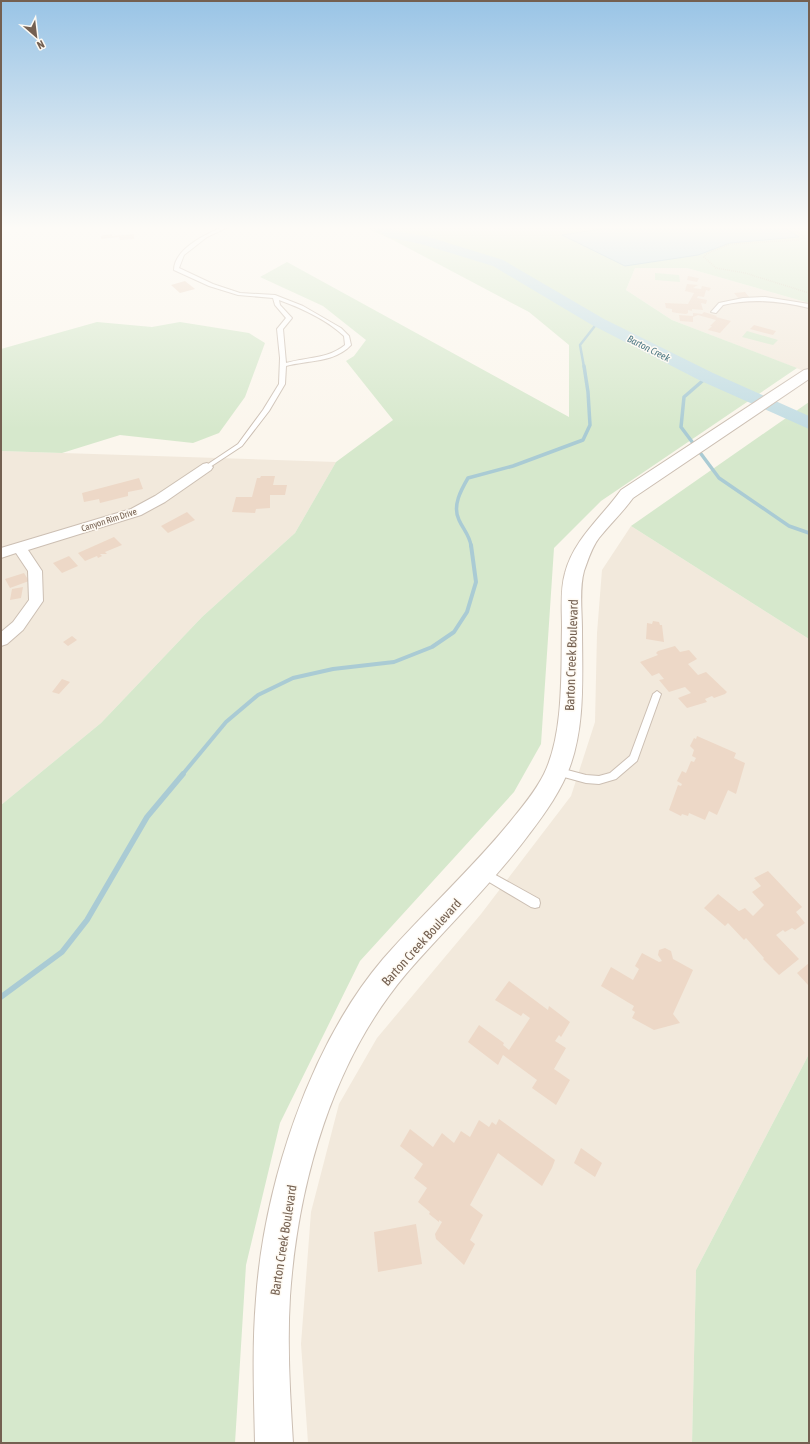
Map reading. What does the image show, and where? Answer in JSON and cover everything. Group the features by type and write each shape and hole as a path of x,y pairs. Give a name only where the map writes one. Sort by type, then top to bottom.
{"street":[{"name":"Barton Creek Boulevard","path":"274,1443 271,1364 273,1296 283,1219 295,1165 308,1124 330,1071 353,1026 397,965 483,873 529,816 549,786 556,771 565,742 569,717 574,574 583,551 592,536 626,502 809,373"},
{"name":"Barton Creek Boulevard","path":"626,502 809,382"},
{"name":"Canyon Rim Drive","path":"1,552 136,512 160,499 208,466"},
{"path":"1,640 18,626 36,601 35,572 20,547"}],"lane":[{"path":"245,294 275,297 319,317 345,333 348,339 348,345 336,355 296,361 283,365"},
{"path":"208,466 240,445 266,412 282,384 283,365 280,329 289,318 278,305 275,297"},
{"path":"714,312 721,304 755,299 779,300 809,306"},
{"path":"556,771 586,779 599,780 613,776 634,758 657,694"},
{"path":"483,873 535,903"}],"shaded area":[{"path":"633,294 779,294 809,303 809,373 672,320"},
{"path":"1,451 336,462 295,533 202,617 101,723 1,805"},
{"path":"631,526 809,639 809,1054 696,1270 692,1443 308,1443 301,1344 311,1212 339,1104 377,1038 481,914 571,796 595,722 597,633 602,570"}],"green space":[{"path":"298,294 346,294 569,417 569,345 529,312 496,294 633,294 672,320 797,368 601,501 554,548 541,744 514,792 360,961 280,1123 246,1265 235,1443 1,1443 1,805 101,723 202,617 295,533 336,462 393,420 346,361 354,356 366,340 323,306"},
{"path":"779,294 809,294 809,303"},
{"path":"97,322 152,327 180,322 249,333 265,343 245,397 219,433 193,443 120,435 62,453 1,451 1,349"},
{"path":"747,331 778,340 773,345 742,337"},
{"path":"809,402 809,639 631,526"},
{"path":"809,1054 809,1443 692,1443 696,1270"}],"building":[{"path":"693,294 705,294 704,297 698,296 697,298 707,300 706,304 701,303 703,310 692,309 692,311 688,310 688,313 686,314 672,312 672,309 666,308 665,303 688,304"},
{"path":"735,294 747,294 750,298 739,299"},
{"path":"704,312 731,321 720,333 708,330 716,320 698,315 693,317 693,313 702,314"},
{"path":"679,315 693,316 693,322 680,321"},
{"path":"754,325 776,331 773,335 750,329"},
{"path":"261,476 275,476 273,485 287,485 285,495 270,495 270,508 256,509 255,513 232,512 236,497 252,497 257,478 260,478"},
{"path":"139,478 143,489 128,492 128,496 100,503 99,499 84,502 82,493"},
{"path":"187,512 195,520 168,533 161,526"},
{"path":"114,537 122,545 105,552 107,554 100,554 102,556 98,558 97,556 85,561 78,553"},
{"path":"69,556 78,566 62,573 53,563"},
{"path":"24,573 29,581 10,588 5,579"},
{"path":"23,587 21,598 10,600 12,589"},
{"path":"653,621 659,622 660,625 662,625 664,642 646,639 647,623 652,624"},
{"path":"72,636 77,640 68,646 63,642"},
{"path":"675,646 680,652 689,650 697,659 688,664 698,675 706,672 727,692 714,698 712,696 705,699 707,702 687,708 678,698 691,693 685,687 669,692 659,680 664,679 659,673 652,676 640,662 658,655 656,653 658,651"},
{"path":"62,679 70,682 59,694 52,692"},
{"path":"697,736 736,753 734,758 745,763 736,794 728,790 717,815 709,811 705,820 689,813 688,816 682,814 681,816 669,810 678,785 681,786 682,784 677,781 682,771 686,773 691,761 694,762 696,758 692,756 694,750 690,746 694,738 696,739"},
{"path":"768,871 802,907 796,912 805,923 795,930 792,928 785,932 783,930 776,935 799,959 779,975 763,959 764,958 746,938 744,940 728,923 725,926 704,908 718,894 739,911 745,908 753,916 764,905 752,892 761,886 754,878"},
{"path":"665,948 671,951 673,959 693,970 673,1014 680,1023 654,1030 632,1018 635,1012 632,1010 634,1006 601,986 611,967 633,980 639,969 635,966 642,953 659,962 662,961 658,955 659,950"},
{"path":"809,963 809,986 797,973"},
{"path":"509,981 548,1010 549,1006 570,1022 561,1037 559,1035 555,1041 566,1048 554,1069 570,1080 556,1105 532,1088 537,1080 503,1055 498,1065 468,1042 479,1025 504,1043 503,1045 509,1050 530,1018 523,1013 521,1016 495,1000"},
{"path":"499,1119 555,1160 542,1186 498,1153 470,1205 483,1215 470,1240 475,1244 464,1265 436,1239 435,1234 442,1222 439,1220 439,1222 429,1214 430,1212 418,1202 427,1188 414,1178 423,1164 400,1146 410,1129 433,1147 442,1133 454,1143 461,1131 470,1137 479,1120 489,1127 492,1122 496,1125"},
{"path":"581,1148 602,1163 595,1177 574,1163"},
{"path":"416,1224 422,1264 378,1272 374,1232"}],"waterway":[{"name":"Barton Creek","path":"551,294 598,322 707,377 809,423"},
{"path":"584,367 580,345 598,322"},
{"path":"471,546 468,536 459,520 456,509 458,498 468,478 513,466 583,440 590,425 588,392 584,366"},
{"path":"707,377 684,397 681,427 719,478 789,526 809,533"},
{"path":"182,775 226,722 258,695 293,678 333,669 394,662 432,647 454,632 467,612 476,582 471,545"},
{"path":"1,997 62,952 87,920 147,817 183,774"}]}
